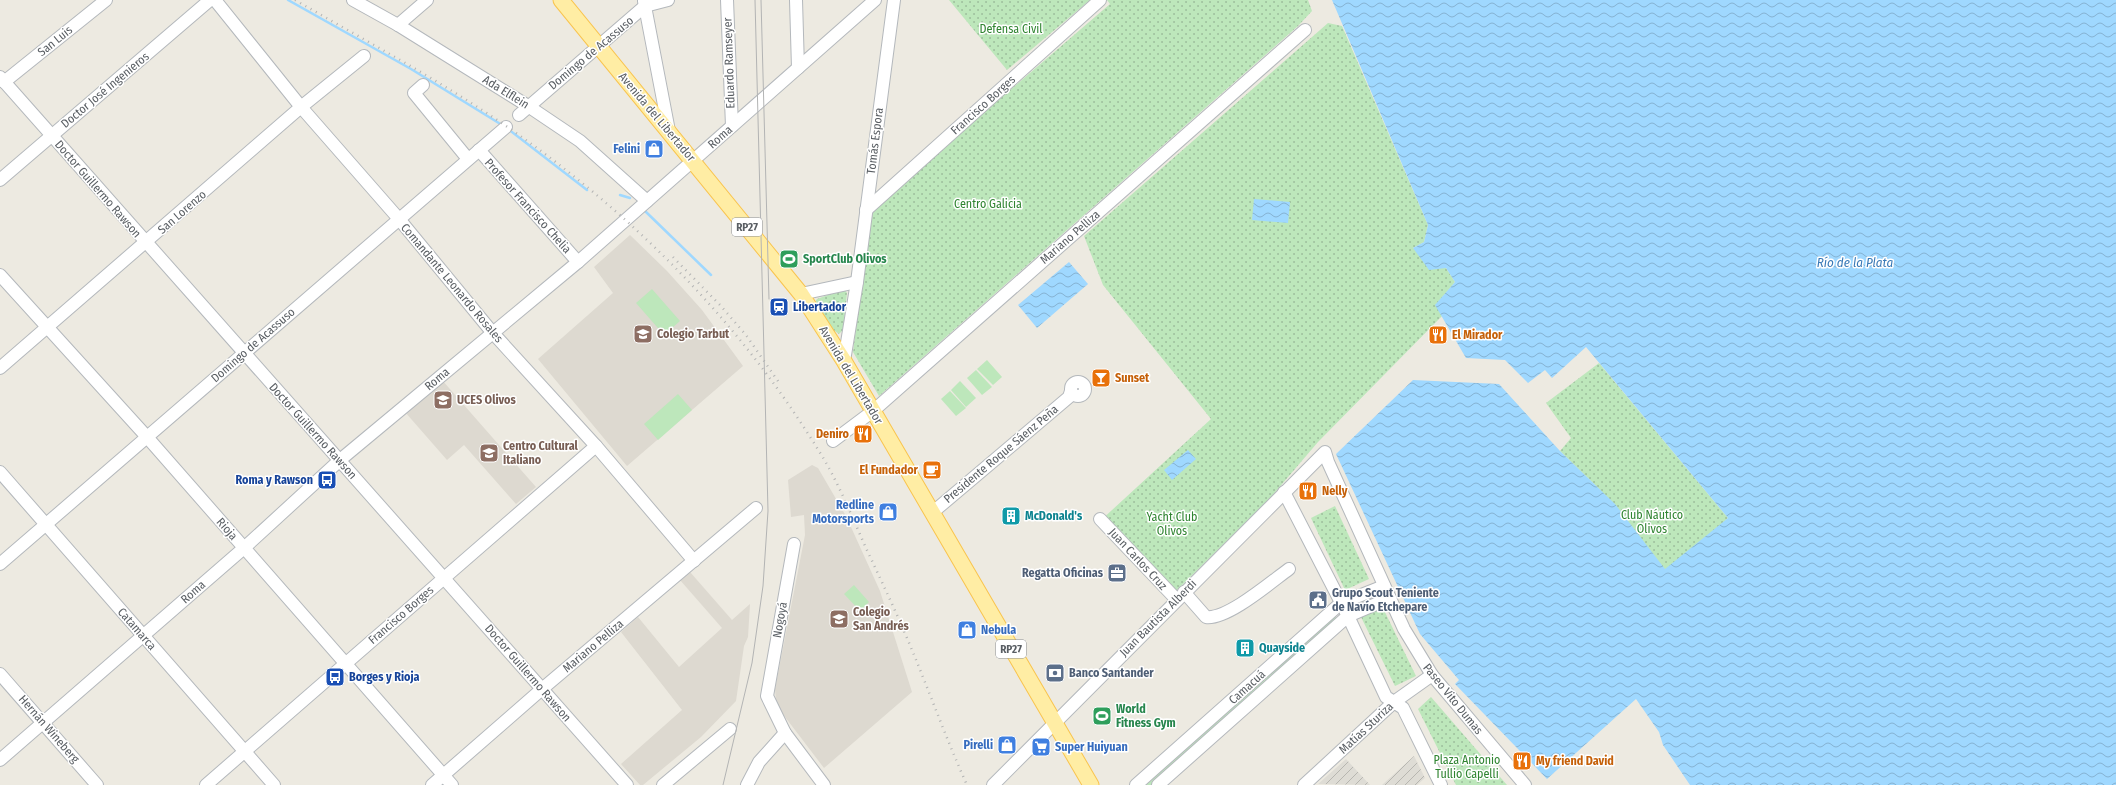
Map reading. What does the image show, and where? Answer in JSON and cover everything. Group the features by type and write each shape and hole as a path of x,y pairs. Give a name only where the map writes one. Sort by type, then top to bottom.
{"main road":[{"name":"Avenida del Libertador","path":"561,0 801,294 844,361 1091,785"}],"street":[{"name":"San Luis","path":"2,79 106,0"},
{"name":"Doctor José Ingenieros","path":"0,180 210,0"},
{"name":"Comandante Leonardo Rosales","path":"215,0 301,107 399,219 492,332 596,446 694,562"},
{"name":"Ada Elflein","path":"353,0 398,25 514,98 526,112 580,141 647,201"},
{"path":"398,25 427,0"},
{"name":"Domingo de Acassuso","path":"526,112 599,47 644,3 668,0"},
{"name":"Eduardo Ramseyer","path":"727,0 732,126"},
{"path":"796,0 798,68"},
{"name":"Roma","path":"0,760 244,548 340,460 578,262 876,0"},
{"name":"Tomás Espora","path":"844,361 857,282 894,0"},
{"name":"Francisco Borges","path":"866,210 1100,0"},
{"path":"644,3 669,131"},
{"name":"Mariano Pelliza","path":"833,441 873,411 1305,30"},
{"name":"San Lorenzo","path":"0,368 47,326 146,243 301,107 364,56"},
{"name":"Doctor Guillermo Rawson","path":"2,79 626,785"},
{"name":"Profesor Francisco Chelia","path":"423,85 414,93 468,159"},
{"name":"Domingo de Acassuso","path":"0,564 506,127"},
{"name":"Profesor Francisco Chelia","path":"479,150 578,262"},
{"name":"Rioja","path":"0,274 147,437 344,664 452,785"},
{"path":"801,294 857,282"},
{"name":"Presidente Roque Sáenz Peña","path":"932,512 1072,395"},
{"name":"Francisco Borges","path":"206,785 596,446"},
{"name":"Juan Bautista Alberdi","path":"993,785 1053,722 1325,452"},
{"name":"Paseo Vito Dumas","path":"1325,452 1328,462 1404,629 1432,675 1525,785"},
{"name":"Catamarca","path":"0,472 274,785"},
{"path":"1284,492 1348,616 1386,697 1403,708 1441,785"},
{"name":"Mariano Pelliza","path":"432,785 542,689 756,508"},
{"name":"Juan Carlos Cruz","path":"1100,518 1180,596 1206,617 1212,618 1236,608 1289,569"},
{"name":"Nogoyá","path":"785,733 767,696 794,544"},
{"name":"Camacuá","path":"1136,785 1341,603 1384,586"},
{"name":"Camacuá","path":"1158,785 1348,616 1390,598"},
{"path":"1274,663 1283,674"},
{"name":"Hernán Wineberg","path":"0,674 98,785"},
{"name":"Matías Sturiza","path":"1304,785 1394,702 1432,675"},
{"path":"663,785 730,729"},
{"path":"747,785 759,762 785,733 824,785"},
{"path":"1170,755 1179,766"}],"shaded area":[{"name":"Colegio Tarbut","path":"630,235 667,271 702,310 743,366 627,466 538,359 613,293 594,267"},
{"name":"Centro Cultural Italiano","path":"442,380 536,487 516,504 464,445 447,460 405,412"},
{"name":"Colegio San Andrés","path":"812,465 818,468 846,516 880,591 912,692 824,768 779,709 776,701 775,689 805,535 804,515 791,517 788,480"},
{"path":"690,572 732,620 750,604 748,637 744,646 736,701 701,737 643,785 640,785 621,764 682,710 621,632 638,617 679,667 722,628 680,580"},
{"path":"1414,756 1425,778 1417,785 1382,785"},
{"path":"1346,759 1370,785 1318,784"}],"green space":[{"name":"Defensa Civil","path":"949,0 1090,0 1007,70"},
{"name":"Centro Galicia","path":"1107,0 1308,0 1312,11 1298,26 879,396 853,352 871,212 945,146 1110,4"},
{"name":"Yacht Club Olivos","path":"1328,23 1342,26 1428,225 1424,242 1413,248 1446,268 1455,282 1436,305 1442,316 1318,442 1271,497 1170,597 1099,522 1211,419 1103,285 1084,236"},
{"path":"652,289 680,321 664,335 636,303"},
{"path":"844,289 847,293 843,330 839,334 832,329 815,302 817,299"},
{"path":"987,360 1002,377 993,385 977,369"},
{"name":"Club Náutico Olivos","path":"1599,363 1728,518 1585,657 1600,490 1560,451 1571,438 1546,403"},
{"path":"976,370 992,387 982,395 967,378"},
{"path":"960,381 976,398 966,407 951,390"},
{"path":"950,391 966,408 956,416 941,399"},
{"path":"678,394 692,410 658,440 644,424"},
{"path":"1335,506 1369,579 1345,590 1311,518"},
{"path":"854,585 869,602 860,611 844,594"},
{"path":"1382,606 1416,676 1395,686 1361,617"},
{"path":"1334,614 1337,620 1153,785 1140,785"},
{"name":"Plaza Antonio Tullio Capelli","path":"1431,697 1507,785 1456,785 1418,709"}],"water":[{"name":"Río de la Plata","path":"1332,0 2116,0 2116,785 1690,785 1663,745 1659,732 1636,699 1547,779 1455,684 1459,680 1420,634 1336,454 1413,380 1499,384 1560,451 1615,504 1665,569 1728,518 1586,347 1552,378 1545,370 1528,383 1505,360 1466,358 1435,305 1455,282 1446,268 1429,270 1413,248 1424,242 1428,225"},
{"path":"1254,199 1290,202 1288,223 1252,220"},
{"path":"1069,262 1088,284 1037,328 1018,305"},
{"path":"1188,450 1196,459 1172,480 1164,470"}],"waterway":[{"path":"288,0 411,69 502,125"},
{"path":"508,129 587,190"},
{"path":"620,195 630,198"},
{"path":"645,211 711,275"}],"tram line":[{"path":"723,785 752,663 763,586 768,511 755,0"},
{"path":"761,0 769,299"}],"railway":[{"path":"295,0 402,61 481,109 553,160 599,197 642,235 684,276 723,319 759,364 794,412 831,472 904,631 967,785"},
{"path":"673,257 720,305 746,335 780,384"}],"place":[{"name":"Felini","path":"654,149"},
{"name":"SportClub Olivos","path":"789,259"},
{"name":"Libertador","path":"779,307"},
{"name":"Colegio Tarbut","path":"643,334"},
{"name":"El Mirador","path":"1438,335"},
{"name":"Sunset","path":"1101,378"},
{"name":"UCES Olivos","path":"443,400"},
{"name":"Deniro","path":"863,434"},
{"name":"Centro Cultural Italiano","path":"489,453"},
{"name":"El Fundador","path":"932,470"},
{"name":"Roma y Rawson","path":"327,480"},
{"name":"Nelly","path":"1308,491"},
{"name":"Redline Motorsports","path":"888,512"},
{"name":"McDonald's","path":"1011,516"},
{"name":"Regatta Oficinas","path":"1117,573"},
{"name":"Grupo Scout Teniente de Navío Etchepare","path":"1318,600"},
{"name":"Colegio San Andrés","path":"839,619"},
{"name":"Nebula","path":"967,630"},
{"name":"Quayside","path":"1245,648"},
{"name":"Banco Santander","path":"1055,673"},
{"name":"Borges y Rioja","path":"335,677"},
{"name":"World Fitness Gym","path":"1102,716"},
{"name":"Pirelli","path":"1007,745"},
{"name":"Super Huiyuan","path":"1041,747"},
{"name":"My friend David","path":"1522,761"}]}
